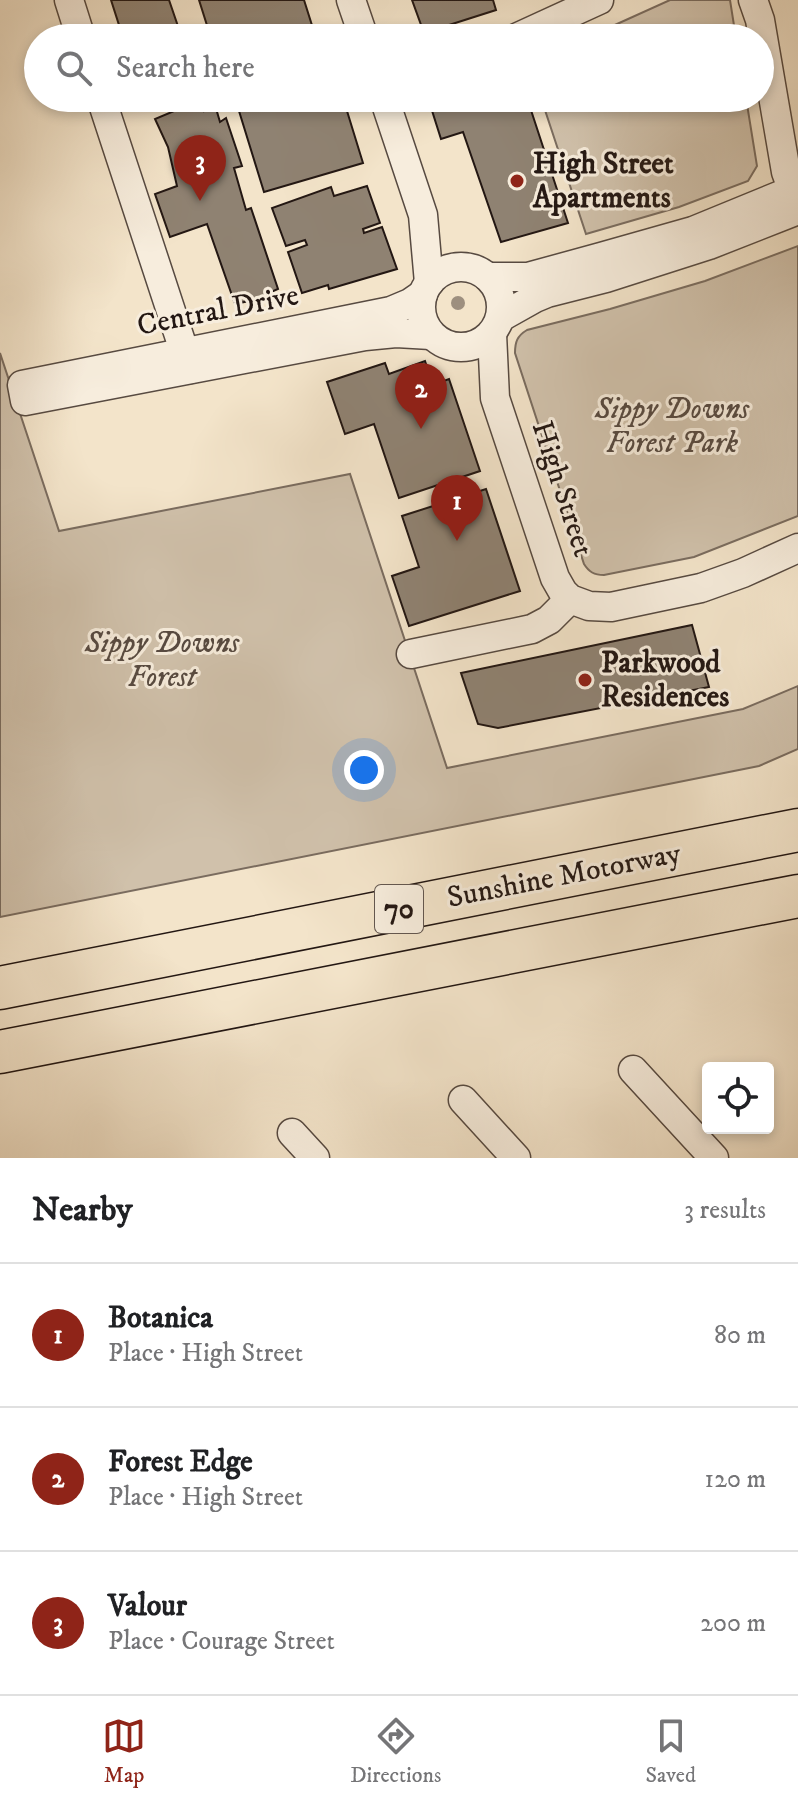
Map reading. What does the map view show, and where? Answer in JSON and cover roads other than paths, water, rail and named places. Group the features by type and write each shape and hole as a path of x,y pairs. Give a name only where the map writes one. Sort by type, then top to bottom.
{"highway":[{"name":"Sunshine Motorway","path":"0,988 798,830"},
{"name":"70","path":"0,1052 798,896"}],"street":[{"path":"69,0 77,24"},
{"path":"351,0 359,24"},
{"path":"547,24 599,0"},
{"path":"774,99 786,172 796,198"},
{"path":"106,112 187,361"},
{"path":"389,112 423,215 426,288"},
{"path":"796,198 709,245 535,298 496,325 484,341 474,346 463,348 441,341 421,315 420,304 426,288 447,269 458,267 528,277 693,231 796,198"},
{"path":"423,215 454,253 495,285 502,306 496,325"},
{"name":"Central Drive","path":"23,393 187,361 391,311 410,303 426,288"},
{"name":"High Street","path":"496,325 495,398 555,578 570,599"},
{"name":"Central Drive","path":"187,361 396,333 441,341"},
{"name":"High Street","path":"441,341 495,398"},
{"path":"411,654 532,629 549,620 570,599 589,606 611,607 701,588 798,548"},
{"path":"633,1070 714,1158"},
{"path":"463,1100 516,1158"},
{"path":"292,1133 315,1158"}],"place":[{"name":"High Street Apartments","path":"517,181"},
{"name":"Valour","path":"200,201"},
{"name":"Forest Edge","path":"421,429"},
{"name":"Botanica","path":"457,541"},
{"name":"Parkwood Residences","path":"585,680"}],"park label":[{"name":"Sippy Downs Forest Park","path":"672,426"},
{"name":"Sippy Downs Forest","path":"162,660"}]}
